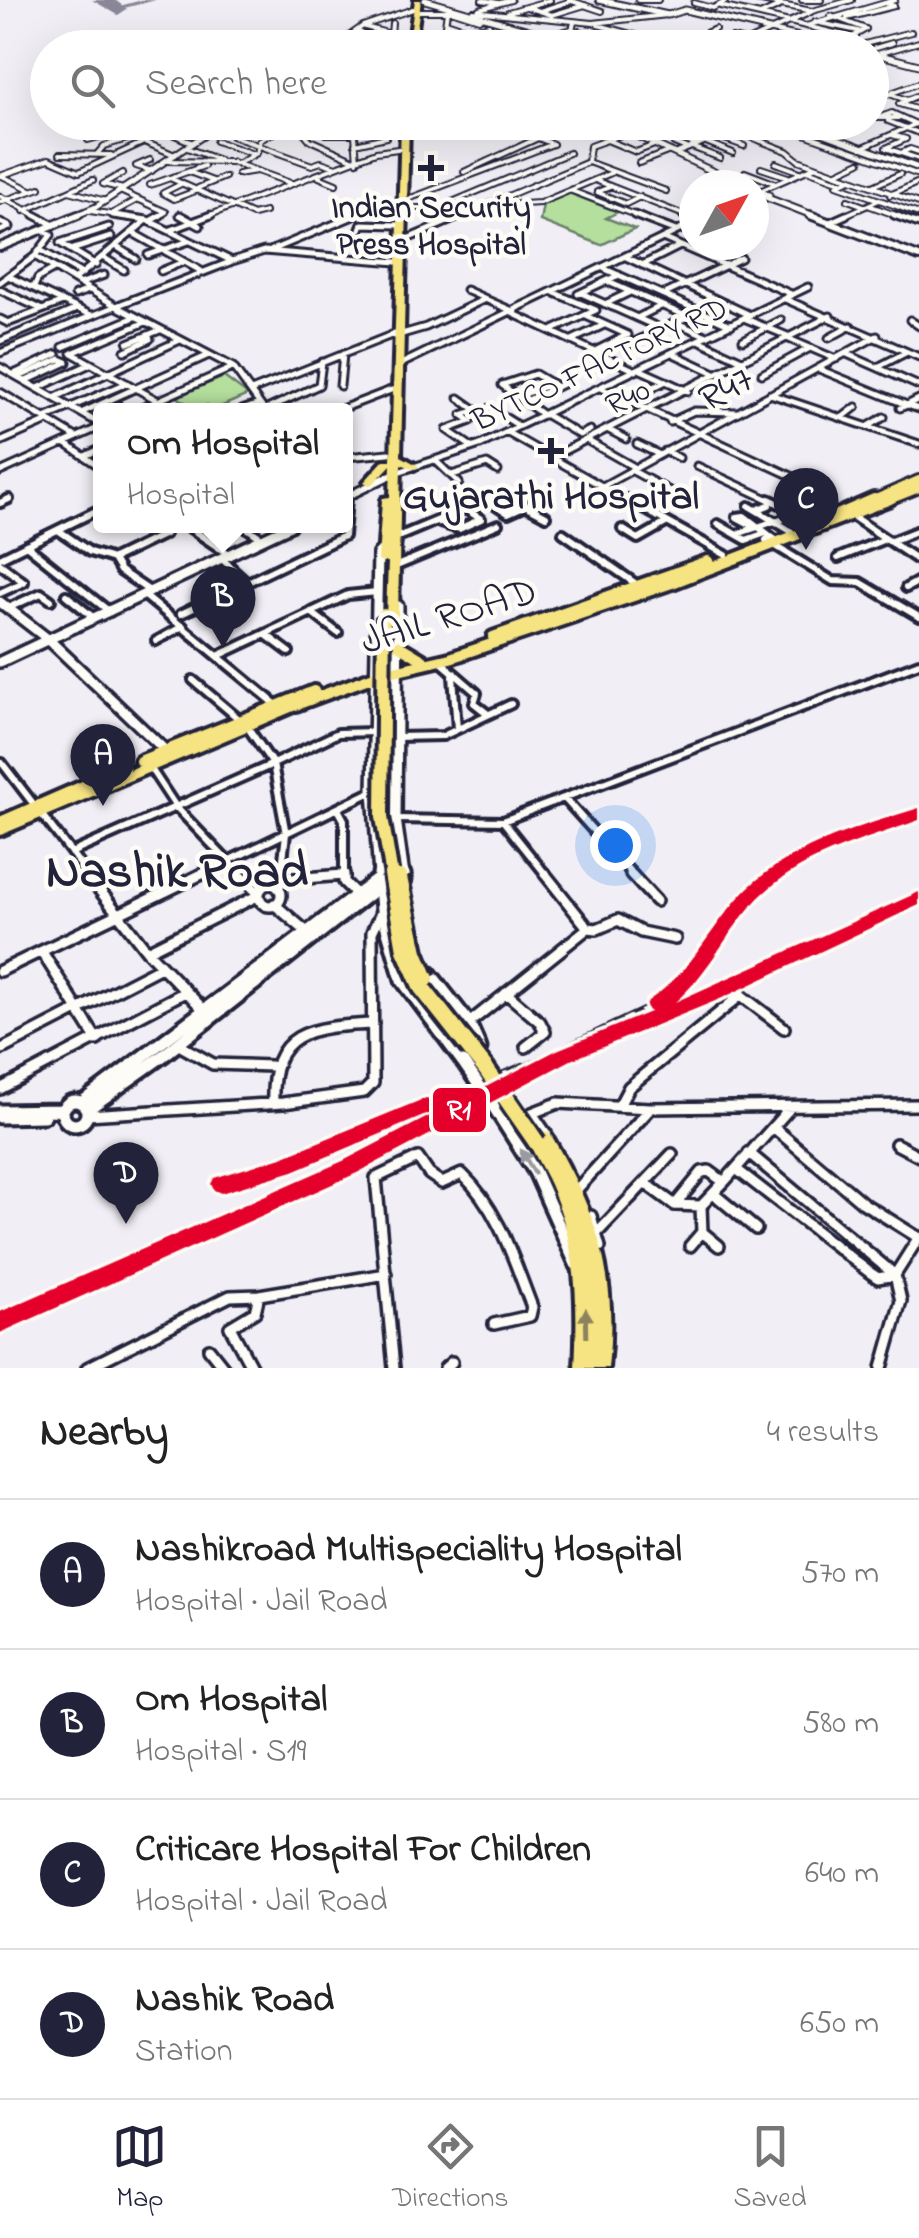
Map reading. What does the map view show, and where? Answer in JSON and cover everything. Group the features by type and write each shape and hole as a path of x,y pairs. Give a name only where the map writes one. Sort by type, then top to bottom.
{"highway":[{"path":"414,30 422,3"},
{"path":"404,140 391,390 391,543 382,817 405,950 422,988 568,1178 598,1254 604,1297 603,1368"},
{"path":"391,473 398,365 398,225 402,206"},
{"path":"370,483 415,467"},
{"path":"370,483 415,467"},
{"path":"388,616 389,812 395,859 420,966 480,1048 540,1141 572,1212 582,1248 587,1330 584,1368"}],"main road":[{"path":"598,0 668,15 679,11 764,30"},
{"path":"422,3 473,11 536,30"},
{"path":"889,57 918,65"},
{"path":"0,248 90,210 199,140"},
{"path":"648,140 711,170"},
{"path":"838,140 907,164 919,172"},
{"path":"769,196 919,256"},
{"name":"JAIL ROAD","path":"0,830 37,810 279,708 377,672 433,660 791,531 823,524 919,480"},
{"path":"353,492 370,483"},
{"path":"398,646 433,660 672,583 770,540 852,516 919,488"},
{"path":"0,662 277,533"},
{"path":"480,1048 471,1021 435,983 420,955 403,869 396,819 399,565 398,550 391,543 378,554 377,592 373,791 382,910 402,980 494,1107 534,1172 584,1278"},
{"path":"4,605 49,640 168,753"},
{"name":"JAIL ROAD","path":"0,822 148,765 168,753"},
{"path":"312,936 355,893 403,869"},
{"path":"63,1113 67,1122 75,1123 85,1109 380,881"},
{"path":"0,1114 85,1109 178,1044 208,1015"}],"street":[{"path":"482,0 500,4"},
{"path":"473,11 511,0"},
{"path":"502,14 550,0"},
{"path":"539,11 571,0 602,11"},
{"path":"638,0 658,0"},
{"path":"716,0 726,3 720,6"},
{"path":"756,0 874,26"},
{"path":"739,24 784,5 822,0"},
{"path":"770,30 852,0"},
{"path":"859,9 853,6 876,0"},
{"path":"830,26 895,0"},
{"path":"679,11 695,1 823,30"},
{"path":"364,26 375,30 422,3 479,19"},
{"path":"526,7 552,16 585,5"},
{"path":"806,26 842,13 884,6 900,15"},
{"path":"445,30 447,11"},
{"path":"473,11 595,24 668,15"},
{"path":"869,12 883,18"},
{"path":"842,13 849,21"},
{"path":"356,30 392,20"},
{"path":"392,20 392,30"},
{"path":"495,21 526,30"},
{"path":"446,22 470,30 489,26"},
{"path":"815,22 852,30"},
{"path":"572,29 574,23"},
{"path":"859,30 863,23"},
{"path":"595,24 600,30"},
{"path":"595,24 617,30"},
{"path":"569,30 576,30"},
{"path":"889,38 911,32"},
{"path":"889,49 919,42"},
{"path":"889,94 919,83"},
{"path":"903,88 919,97"},
{"path":"889,94 909,99"},
{"path":"919,97 899,104 919,110"},
{"path":"903,111 912,108"},
{"path":"889,114 918,123"},
{"path":"889,121 898,118"},
{"path":"889,121 919,133"},
{"path":"889,135 918,123"},
{"path":"892,134 906,139 886,148 901,153 910,149 919,157 907,164"},
{"path":"62,164 124,140"},
{"path":"138,140 175,156"},
{"path":"180,140 225,162 294,184"},
{"path":"242,140 327,172"},
{"path":"260,140 261,148"},
{"path":"310,140 356,160"},
{"path":"354,140 356,160"},
{"path":"354,144 372,140"},
{"path":"464,172 534,140"},
{"path":"402,206 552,144 543,140"},
{"path":"588,162 590,146 606,140 636,152 656,144"},
{"path":"638,163 711,140"},
{"path":"727,140 744,146"},
{"path":"758,140 787,150 815,166 919,203"},
{"path":"824,140 919,172"},
{"path":"861,148 879,140"},
{"path":"216,142 254,155"},
{"path":"706,142 733,152"},
{"path":"0,176 49,159 79,172 142,143"},
{"path":"693,147 720,158"},
{"path":"237,164 261,148"},
{"path":"170,231 197,224 384,150 404,149"},
{"path":"1,352 232,261 268,252 362,212 402,206 438,208 569,152"},
{"path":"60,154 113,156"},
{"path":"150,160 136,166 152,171"},
{"path":"492,160 505,164"},
{"path":"166,161 225,162"},
{"path":"312,166 321,162 337,168"},
{"path":"545,162 567,170"},
{"path":"400,242 588,162 666,192"},
{"path":"836,174 860,162"},
{"path":"776,163 842,183"},
{"path":"137,180 150,184 210,164"},
{"path":"769,187 815,166"},
{"path":"497,167 544,180"},
{"path":"762,168 789,178"},
{"path":"238,174 257,170"},
{"path":"190,172 214,182"},
{"path":"830,222 892,194 919,172"},
{"path":"77,282 148,220 166,212 103,184 123,173"},
{"path":"484,206 540,202 612,173"},
{"path":"872,186 900,174"},
{"path":"0,176 32,190"},
{"path":"317,176 336,184"},
{"path":"150,184 147,187 174,198 224,178"},
{"path":"172,179 256,217 265,212"},
{"path":"851,179 837,185 919,214"},
{"path":"24,212 93,180"},
{"path":"594,180 679,214"},
{"path":"18,184 27,181"},
{"path":"769,182 775,184"},
{"path":"163,194 183,183"},
{"path":"611,186 597,192 626,204 640,197"},
{"path":"0,199 40,188"},
{"path":"570,190 678,232"},
{"path":"68,191 106,201"},
{"path":"73,202 96,191"},
{"path":"471,194 506,206"},
{"path":"7,199 24,212 55,225"},
{"path":"111,214 138,200"},
{"path":"848,200 919,224"},
{"path":"90,210 148,220 232,261"},
{"path":"180,215 197,224"},
{"path":"0,222 10,227 0,230"},
{"path":"360,229 362,224 398,225"},
{"path":"96,265 60,243 108,227"},
{"path":"0,282 40,250 51,235 43,230"},
{"path":"133,232 203,272"},
{"path":"398,365 678,232"},
{"path":"72,250 111,237"},
{"path":"665,238 679,245"},
{"path":"148,255 190,241"},
{"path":"117,247 136,260"},
{"path":"642,265 679,247"},
{"path":"40,250 82,274"},
{"path":"268,252 397,262"},
{"path":"35,256 116,306 233,367 259,403"},
{"path":"104,258 124,270"},
{"path":"626,258 836,359"},
{"path":"713,260 792,295"},
{"path":"664,295 736,260"},
{"path":"161,270 184,262"},
{"path":"22,282 55,268"},
{"path":"604,268 731,326"},
{"path":"77,282 104,275"},
{"path":"568,299 619,275"},
{"path":"8,276 92,316"},
{"path":"34,288 38,278"},
{"path":"606,281 688,317"},
{"name":"BYTCO FACTORY RD","path":"415,467 507,433 808,286"},
{"path":"0,290 42,310"},
{"path":"74,295 90,290"},
{"path":"466,290 688,390"},
{"path":"605,304 631,292"},
{"path":"552,331 596,310 554,293"},
{"path":"581,293 662,329"},
{"path":"784,298 919,357"},
{"path":"251,391 343,354 426,328 486,299"},
{"path":"0,319 8,323 64,301"},
{"path":"637,318 662,305"},
{"path":"0,341 78,308"},
{"path":"624,347 699,311"},
{"path":"585,315 628,335 595,351"},
{"path":"64,347 136,316"},
{"name":"R40","path":"550,458 830,316"},
{"path":"743,340 781,320"},
{"path":"910,320 919,326"},
{"path":"146,322 72,352 164,403"},
{"path":"676,322 708,337"},
{"path":"572,340 606,324"},
{"path":"36,326 50,333"},
{"path":"830,338 852,326"},
{"path":"128,343 161,329"},
{"path":"0,333 9,337"},
{"path":"124,350 150,339 148,335"},
{"name":"R47","path":"601,487 877,336"},
{"path":"54,398 181,340"},
{"path":"700,340 745,361"},
{"path":"762,374 810,348"},
{"path":"877,367 908,351"},
{"path":"674,353 718,375"},
{"path":"21,378 57,354"},
{"path":"340,386 343,354"},
{"path":"846,354 919,386"},
{"path":"103,403 210,355"},
{"path":"274,403 319,385 322,362"},
{"path":"38,388 91,364"},
{"path":"0,367 93,421"},
{"path":"153,403 233,367"},
{"path":"21,378 44,369"},
{"path":"819,369 919,409"},
{"path":"554,385 534,374 502,384 580,435 590,430"},
{"path":"626,401 666,381"},
{"path":"0,442 128,382"},
{"path":"522,399 567,382"},
{"path":"601,388 798,479"},
{"path":"353,405 391,390"},
{"path":"0,392 77,438"},
{"path":"768,394 919,444"},
{"path":"460,398 476,410 462,415 471,422 447,430 473,448"},
{"path":"0,404 12,399"},
{"path":"904,406 919,399"},
{"path":"842,418 856,407"},
{"path":"81,413 93,408"},
{"path":"490,408 520,426"},
{"path":"670,422 683,412 699,409 736,412"},
{"path":"868,426 884,416"},
{"path":"0,472 93,430"},
{"path":"608,430 626,439"},
{"path":"507,433 726,554"},
{"path":"587,440 677,495 647,512"},
{"path":"64,443 93,462"},
{"path":"637,444 679,458"},
{"path":"84,456 93,452"},
{"path":"353,459 391,473"},
{"path":"434,460 459,483"},
{"path":"452,476 487,464 498,471"},
{"path":"698,466 823,524"},
{"path":"391,543 504,493 546,516"},
{"path":"0,503 9,499"},
{"path":"487,499 508,514 527,505"},
{"path":"754,510 770,505"},
{"path":"399,565 495,525 467,510"},
{"path":"754,510 791,531"},
{"path":"736,535 750,523 754,510"},
{"path":"768,515 780,510"},
{"path":"38,592 0,561 93,512"},
{"path":"726,530 794,516"},
{"path":"852,516 919,561"},
{"path":"770,540 746,540 718,524 738,517 833,582 860,582 919,617"},
{"path":"443,520 459,529 481,519"},
{"path":"622,529 638,539 668,523"},
{"path":"58,530 90,552 113,559 120,570 279,708"},
{"path":"838,558 919,530"},
{"path":"196,533 227,558 247,582"},
{"path":"254,533 264,540"},
{"path":"181,614 344,533"},
{"path":"563,533 639,586"},
{"path":"113,559 164,534"},
{"path":"26,545 110,612"},
{"path":"906,588 919,581"},
{"path":"0,593 24,582"},
{"path":"220,655 348,595 377,592"},
{"path":"4,605 40,593 51,600"},
{"path":"66,595 95,619"},
{"path":"310,612 338,633"},
{"path":"156,641 183,626"},
{"path":"265,634 289,652"},
{"path":"433,660 477,693 474,703 488,714"},
{"path":"396,819 502,821 919,663"},
{"path":"453,676 457,728"},
{"path":"193,680 243,722 273,764 286,834 282,898 274,904"},
{"path":"396,736 443,736 511,704"},
{"path":"71,854 338,733 375,732"},
{"path":"2,763 160,966 208,1015"},
{"path":"148,765 176,807 258,894 262,903 274,904 312,936"},
{"path":"0,972 373,791"},
{"path":"564,798 656,901"},
{"path":"338,808 344,820 343,875 355,893"},
{"path":"502,821 588,928 597,929 618,920 641,932 675,938"},
{"path":"147,950 267,886 343,875"},
{"path":"85,1109 273,1104 364,1092 373,1084 372,932 374,920 382,910"},
{"path":"471,1021 588,928"},
{"path":"42,952 97,1040"},
{"path":"0,1050 160,966"},
{"path":"0,1089 185,992"},
{"path":"506,994 540,1022 545,1032 526,1047"},
{"path":"620,1106 620,1097 629,1087 741,995 784,1028"},
{"path":"273,1104 271,1066 280,1048 304,1032 373,1024"},
{"path":"178,1044 193,1059 212,1066 271,1066"},
{"path":"603,1368 608,1311 597,1233 579,1187 532,1114 558,1102 650,1108 919,1105"},
{"path":"579,1187 650,1108"},
{"path":"645,1183 674,1205 701,1206 789,1108"},
{"path":"736,1169 878,1278 895,1275 919,1237 863,1204 773,1127"},
{"path":"896,1144 919,1156"},
{"path":"749,1153 895,1275 902,1301 882,1368"},
{"path":"597,1233 672,1154"},
{"path":"394,1368 376,1178 418,1158 429,1174 442,1183 462,1174 474,1182 509,1250 532,1308 530,1316 494,1324"},
{"path":"674,1205 702,1172 708,1171 724,1182"},
{"path":"714,1194 756,1229"},
{"path":"690,1246 702,1232 701,1206"},
{"path":"702,1232 719,1246"},
{"path":"87,1368 230,1296 260,1295 386,1274"},
{"path":"252,1368 230,1327 255,1312 260,1295"},
{"path":"209,1349 224,1368"}],"green space":[{"path":"569,193 618,212 606,218 635,229 601,245 540,221 543,204"},
{"path":"224,377 248,395 229,403 186,403 176,396"}],"taxiway":[{"path":"116,8 152,0"}],"runway":[{"path":"101,0 118,9"}],"railway":[{"path":"775,876 789,866 919,814"},
{"path":"514,1072 666,1000 696,971 758,888 778,874"},
{"path":"675,1007 713,994"},
{"path":"221,1184 286,1165 523,1066"}],"transit line":[{"name":"R1","path":"655,1006 686,982 743,904 773,876 834,845 919,814"},
{"name":"R1","path":"0,1323 350,1167 564,1055 713,994 919,898"},
{"name":"R1","path":"221,1184 286,1165 426,1106"}],"place":[{"name":"Indian Security Press Hospital","path":"431,168"},
{"name":"Gujarathi Hospital","path":"551,451"},
{"name":"Criticare Hospital For Children","path":"806,550"},
{"name":"Om Hospital","path":"223,648"},
{"name":"Nashikroad Multispeciality Hospital","path":"103,806"},
{"name":"Nashik Road","path":"126,1224"}],"district":[{"name":"Nashik Road","path":"177,868"}]}
